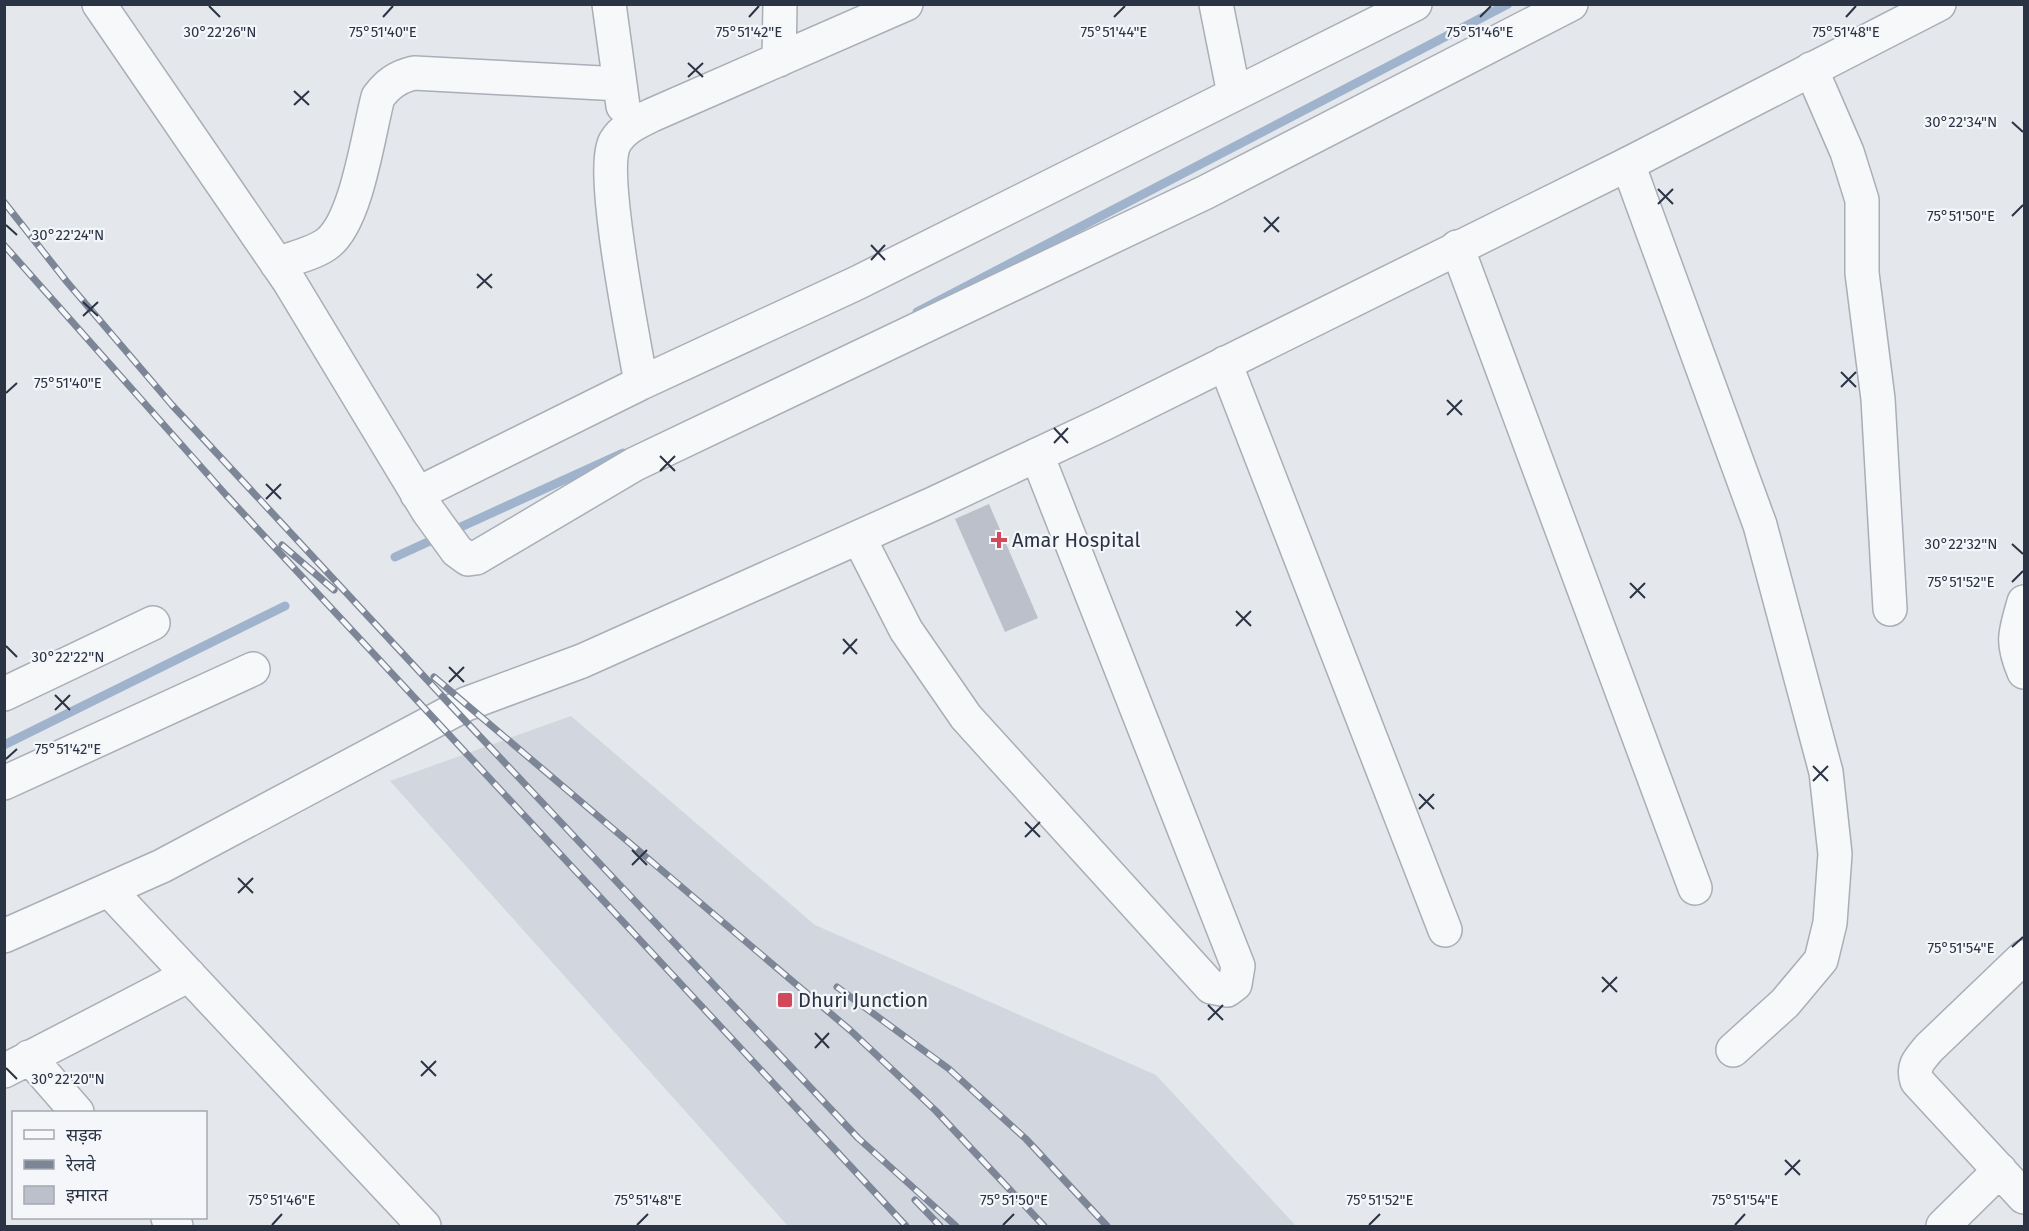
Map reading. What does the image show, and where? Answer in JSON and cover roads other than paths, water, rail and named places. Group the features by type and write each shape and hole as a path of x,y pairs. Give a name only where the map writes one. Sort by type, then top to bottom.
{"street":[{"path":"99,4 277,264 423,503 457,551 468,559 476,558 635,464 1206,192 1571,4"},
{"path":"609,4 626,128"},
{"path":"779,60 780,4"},
{"path":"642,383 616,232 610,159 615,142 626,128 906,4"},
{"path":"1216,4 1234,94"},
{"path":"423,503 642,383 857,283 1415,4"},
{"path":"4,936 162,866 466,704 582,661 1037,455 1628,164 1939,4"},
{"path":"1811,69 1847,152 1862,200 1862,273 1878,399 1890,609"},
{"path":"277,264 326,245 340,233 350,213 378,98 387,86 400,76 414,73 620,84"},
{"path":"1628,164 1760,525 1826,772 1835,854 1830,923 1821,960 1785,1003 1733,1050"},
{"path":"1456,247 1695,888"},
{"path":"1225,363 1445,930"},
{"path":"859,537 906,630 966,717 1211,987 1227,990 1235,984 1238,966 1037,455"},
{"path":"2025,602 2016,630 2015,650 2025,672"},
{"path":"4,693 153,623"},
{"path":"4,783 253,669"},
{"path":"109,890 424,1227"},
{"path":"2025,957 1929,1048 1917,1062 1914,1071 1917,1081 2025,1197"},
{"path":"75,1111 17,1064 189,975"},
{"path":"1943,1227 2000,1170"}],"waterway":[{"path":"917,312 1508,4"},
{"path":"395,557 623,453"},
{"path":"4,745 285,606"}],"railway":[{"path":"4,202 67,282 172,405 456,711 858,1138 956,1226"},
{"path":"4,245 226,495 906,1226"},
{"path":"282,545 334,590"},
{"path":"434,677 850,1030 936,1111 1044,1226"},
{"path":"837,987 949,1069 1026,1139 1107,1226"},
{"path":"915,1200 940,1226"}],"place":[{"name":"Amar Hospital","path":"999,540"},
{"name":"Dhuri Junction","path":"785,1000"}]}
